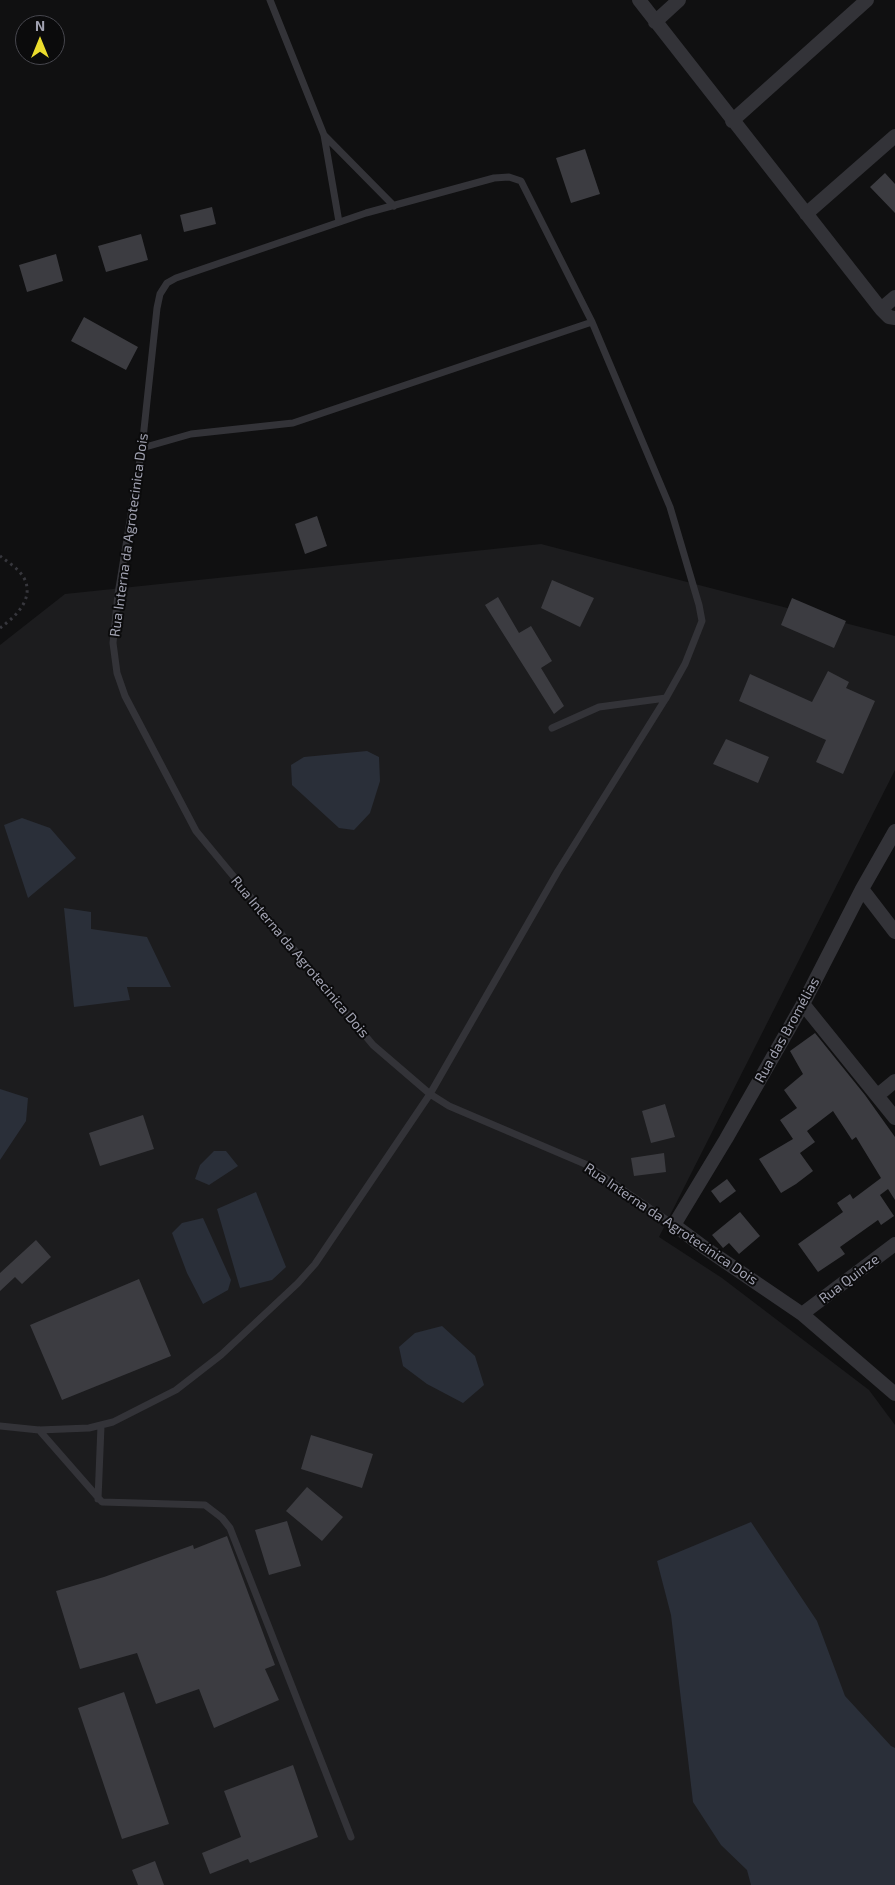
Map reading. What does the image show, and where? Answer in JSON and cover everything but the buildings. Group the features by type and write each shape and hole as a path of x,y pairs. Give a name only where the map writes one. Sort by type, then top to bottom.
{"street":[{"path":"639,0 881,310 889,317 895,318"},
{"path":"655,22 679,0"},
{"path":"732,120 867,0"},
{"path":"806,214 895,136"},
{"path":"881,310 895,297"},
{"name":"Rua das Bromélias","path":"674,1225 726,1139 803,1004 862,889 895,831"},
{"path":"862,889 895,932"},
{"path":"803,1004 895,1118"},
{"path":"878,1095 895,1082"},
{"name":"Rua Interna da Agrotecinica Dois","path":"674,1225 704,1248 802,1314 895,1394"},
{"name":"Rua Quinze","path":"802,1314 895,1244"}],"lane":[{"path":"0,1426 39,1430 89,1428 114,1422 176,1390 221,1355 298,1283 315,1264 430,1094 558,871 666,698 685,664 702,621 670,507 592,322 521,181 509,177 494,178 339,222 324,135 270,0"},
{"path":"324,135 394,206"},
{"name":"Rua Interna da Agrotecinica Dois","path":"339,222 176,278 166,283 160,294 142,448 118,594 113,643 117,673 125,696 196,831 373,1045 430,1094 449,1106 585,1164 674,1225"},
{"path":"142,448 191,434 293,423 592,322"},
{"path":"552,728 599,707 666,698"},
{"path":"98,1499 101,1426"},
{"path":"39,1430 98,1499 106,1503 205,1505 222,1518 230,1528 350,1837"}],"path":[{"path":"0,556 24,578 26,588 25,602 14,618 0,628"}],"shaded area":[{"path":"541,544 895,636 895,770 659,1237 722,1278 869,1390 895,1425 895,1885 0,1885 0,645 65,594"},
{"path":"367,751 379,757 380,781 370,813 354,830 339,828 292,785 291,765 304,757"},
{"path":"22,818 50,828 76,858 28,898 4,825"},
{"path":"64,908 91,912 91,929 147,937 171,987 127,987 130,1000 74,1007"},
{"path":"0,1089 28,1098 26,1121 0,1160"},
{"path":"214,1151 226,1151 238,1166 209,1185 195,1179 200,1165"},
{"path":"256,1192 286,1267 272,1280 240,1288 217,1209"},
{"path":"203,1218 231,1280 228,1290 203,1304 187,1273 172,1233 182,1223"},
{"path":"442,1326 475,1356 484,1385 463,1403 427,1384 403,1366 399,1347 415,1333"},
{"path":"751,1522 817,1621 845,1696 895,1748 895,1885 751,1885 747,1870 721,1845 693,1802 671,1615 657,1561"}]}
